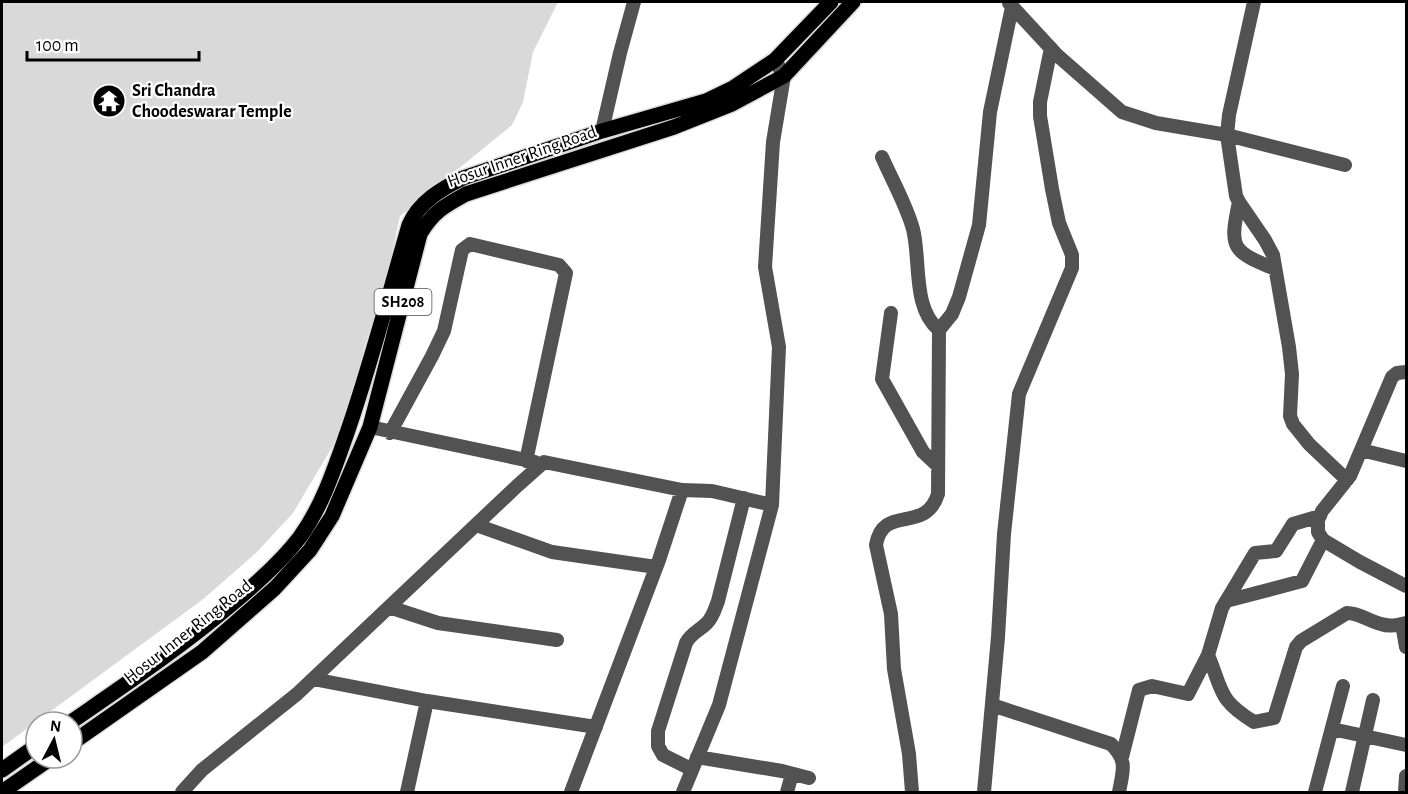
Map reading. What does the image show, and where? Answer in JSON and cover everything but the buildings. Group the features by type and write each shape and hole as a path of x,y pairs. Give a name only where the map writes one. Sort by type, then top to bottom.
{"main road":[{"name":"Hosur Inner Ring Road","path":"84,713 195,635 287,554 301,535 324,498 360,397 409,225 419,207 444,188 463,178 602,131 706,101 733,88 775,60 831,2"},
{"name":"Hosur Inner Ring Road","path":"84,735 202,651 246,615 294,569 310,550 332,516 370,428 420,234 429,219 443,206 466,194 674,126 738,101 784,76 853,2"},
{"path":"2,770 24,754"},
{"path":"2,792 34,770"}],"street":[{"path":"602,131 634,2"},
{"path":"1254,2 1229,115 1227,146 1239,202 1270,249 1275,269 1292,374 1290,416 1293,424 1309,444 1347,480"},
{"path":"1010,4 1051,48 1122,112 1156,123 1227,135 1345,165"},
{"path":"912,792 909,754 894,669 891,614 876,545 878,535 889,522 915,518 930,510 938,494 939,330 952,314 959,297 979,225 990,112 1010,4"},
{"path":"984,792 1004,534 1019,394 1072,268 1072,255 1059,223 1040,116 1040,102 1051,48"},
{"path":"683,792 719,705 772,505 779,347 765,267 773,141 784,76 775,60"},
{"path":"882,157 913,230 923,308 932,324 939,330"},
{"path":"1239,202 1233,230 1235,245 1248,258 1275,269"},
{"path":"390,433 444,331 462,250 470,244 560,265 566,273 526,461"},
{"path":"891,313 882,379 923,452 938,466"},
{"path":"1407,372 1392,377 1347,480 1320,516 1318,532 1323,540 1360,562 1407,585"},
{"path":"370,428 526,461 544,462 682,490 712,491 772,505"},
{"path":"1361,450 1407,461"},
{"path":"182,792 202,770 313,679 544,462"},
{"path":"571,792 656,567 682,490"},
{"path":"744,498 718,602 713,615 690,635 686,643 658,731 658,746 663,755 694,763 809,778"},
{"path":"1119,792 1122,758 1139,690 1152,686 1188,694 1208,655 1222,608 1255,553 1276,551 1293,524 1320,516"},
{"path":"476,525 552,552 656,567"},
{"path":"1226,601 1302,581 1323,540"},
{"path":"389,608 438,623 557,640"},
{"path":"1208,655 1222,695 1236,711 1254,722 1274,718 1296,647 1301,641 1347,613 1354,613 1382,625 1404,624 1407,647"},
{"path":"313,679 428,701 596,727"},
{"path":"1315,792 1343,686"},
{"path":"1352,792 1373,700"},
{"path":"407,792 428,701"},
{"path":"992,705 1111,744 1122,758"},
{"path":"1332,729 1407,745"},
{"path":"787,792 792,774"},
{"path":"1405,792 1407,776"}],"shaded area":[{"path":"2,2 558,2 533,52 523,102 512,125 400,216 387,276 364,348 347,422 293,513 256,553 202,600 52,710 24,710 24,731 2,747"}],"place":[{"name":"Sri Chandra Choodeswarar Temple","path":"109,101"}]}
